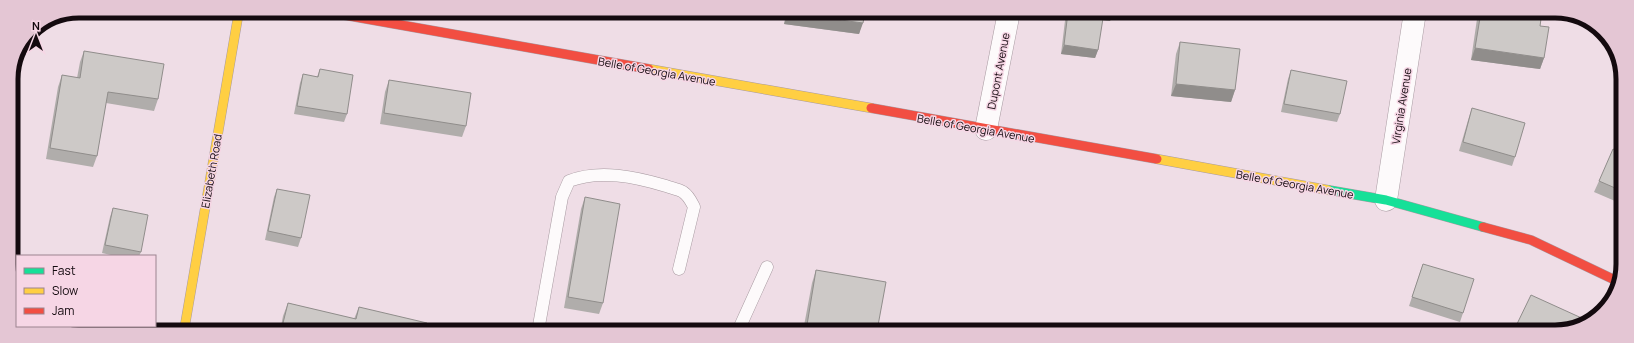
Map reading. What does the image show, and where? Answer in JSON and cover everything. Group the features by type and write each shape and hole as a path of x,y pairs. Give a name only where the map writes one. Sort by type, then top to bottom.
{"street":[{"name":"Elizabeth Road","path":"185,325 238,18"},
{"name":"Belle of Georgia Avenue","path":"361,18 1386,200 1531,240 1614,280"},
{"name":"Dupont Avenue","path":"986,130 1008,18"},
{"name":"Virginia Avenue","path":"1386,200 1414,18"}],"lane":[{"path":"539,325 562,197 569,181 579,177 610,174 655,183 683,192 690,199 694,207 679,269"},
{"path":"741,325 767,267"}],"building":[{"path":"826,18 864,18 863,23"},
{"path":"1067,18 1103,18 1098,50 1064,45"},
{"path":"1480,18 1541,18 1540,26 1549,27 1544,58 1475,48"},
{"path":"1180,42 1240,49 1235,90 1176,84"},
{"path":"84,51 164,64 158,99 108,92 97,156 50,148 62,75 80,78"},
{"path":"320,69 353,75 347,114 297,106 303,74 318,77"},
{"path":"1291,70 1347,81 1340,114 1284,104"},
{"path":"389,80 471,93 466,126 384,113"},
{"path":"1472,108 1525,123 1515,157 1463,142"},
{"path":"1613,149 1616,150 1616,188 1599,181"},
{"path":"277,189 310,195 301,238 268,231"},
{"path":"585,197 620,204 603,303 568,297"},
{"path":"113,208 148,215 141,252 105,245"},
{"path":"1423,264 1474,279 1463,313 1412,297"},
{"path":"816,270 886,282 878,325 807,325"},
{"path":"1531,295 1582,318 1567,324 1516,325"},
{"path":"288,303 356,319 359,307 427,323 426,325 282,325"}],"traffic: fast":[{"path":"1328,190 1386,200 1483,227"}],"traffic: slow":[{"path":"185,325 238,18"},
{"path":"649,69 871,108"},
{"path":"1157,159 1328,190"}],"traffic: jam":[{"path":"361,18 649,69"},
{"path":"871,108 1157,159"},
{"path":"1483,227 1531,240 1614,279"}]}
